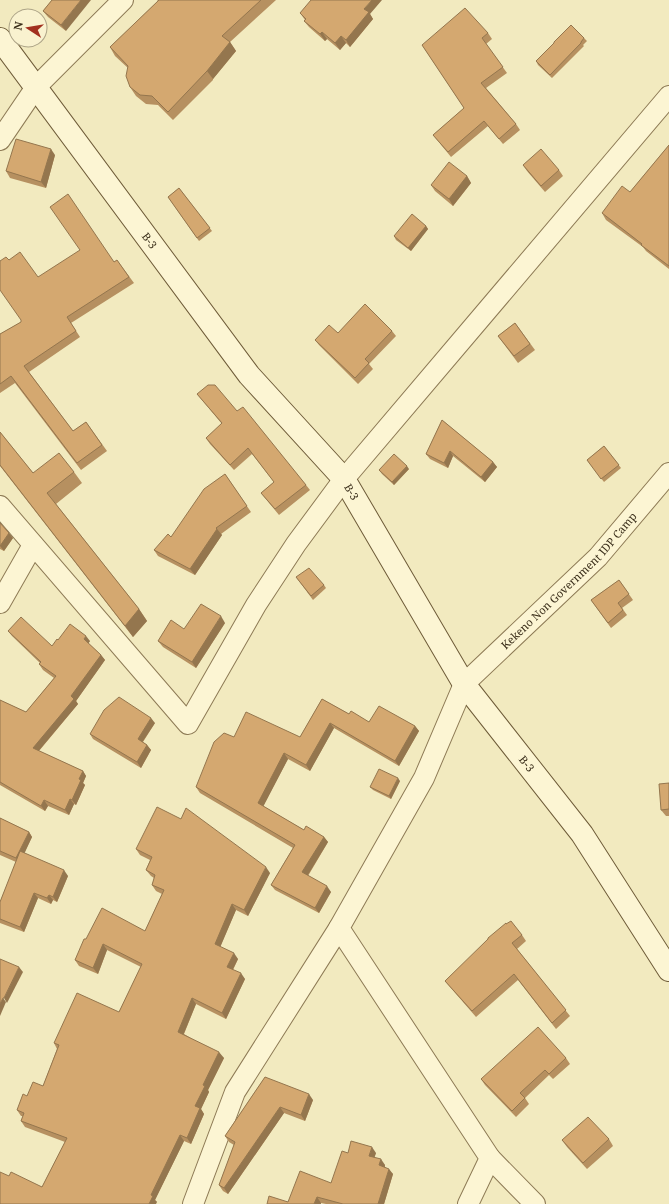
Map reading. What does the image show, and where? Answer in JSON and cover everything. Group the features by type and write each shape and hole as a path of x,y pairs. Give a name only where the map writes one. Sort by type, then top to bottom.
{"main road":[{"name":"B-3","path":"0,39 249,375 344,478 464,684 582,834 669,970"}],"street":[{"path":"0,140 36,87 123,0"},
{"path":"0,506 188,724 256,605 296,544 344,478 669,96"},
{"name":"Kekeno Non Government IDP Camp","path":"464,684 598,557 669,473"},
{"path":"0,603 33,545"},
{"path":"193,1204 235,1092 339,928 424,778 464,684"},
{"path":"339,928 490,1158 535,1204"},
{"path":"468,1204 490,1158"}],"building":[{"path":"52,0 81,0 61,25 48,15 48,8 45,8"},
{"path":"159,0 261,0 222,36 230,42 207,71 168,112 152,96 140,95 130,87 126,76 128,66 110,47"},
{"path":"311,0 372,0 364,9 369,12 346,40 341,36 335,43 322,32 320,34 304,21 306,19 300,13"},
{"path":"465,8 488,33 482,38 503,67 481,83 516,124 499,139 484,121 448,152 433,135 464,108 422,45"},
{"path":"571,25 584,38 550,75 536,61"},
{"path":"16,139 51,149 41,182 6,171"},
{"path":"669,145 669,266 602,213 622,186 630,192"},
{"path":"541,149 559,170 541,186 523,165"},
{"path":"449,162 467,176 449,199 431,185"},
{"path":"179,188 210,228 197,238 168,197"},
{"path":"68,194 114,262 117,260 129,277 67,317 76,331 24,366 73,431 86,422 102,445 77,463 11,376 0,384 0,334 21,322 21,320 0,290 0,261 6,257 9,260 20,252 38,277 80,250 50,207"},
{"path":"412,214 426,226 408,248 394,236"},
{"path":"365,304 392,331 365,359 369,363 355,378 315,340 329,325 338,333"},
{"path":"515,323 530,344 514,356 498,336"},
{"path":"208,385 215,385 237,411 243,407 306,485 275,509 261,493 274,482 248,448 230,465 206,438 222,423 197,394"},
{"path":"442,420 493,462 481,477 450,451 444,463 426,454"},
{"path":"0,432 33,473 59,453 74,472 47,493 139,609 125,626 0,465"},
{"path":"604,446 619,465 601,479 587,460"},
{"path":"394,454 407,466 392,482 379,470"},
{"path":"225,474 247,506 216,528 217,529 190,569 154,550 168,534 171,537 204,489"},
{"path":"0,523 9,533 0,546"},
{"path":"309,568 324,585 311,596 296,577"},
{"path":"619,580 629,594 618,603 623,610 608,623 591,600"},
{"path":"201,604 221,616 192,662 158,641 171,620 184,629"},
{"path":"21,617 52,646 70,624 86,636 84,639 101,655 71,696 74,699 33,748 83,771 79,779 81,780 72,800 70,799 65,810 44,800 41,806 0,782 0,700 26,712 56,676 39,664 41,662 8,631"},
{"path":"119,697 151,718 138,739 147,745 137,762 90,734 104,710"},
{"path":"322,699 349,714 351,711 369,722 379,706 415,726 395,761 330,723 306,765 284,753 258,803 304,830 306,826 324,837 302,872 327,886 315,908 271,885 295,845 196,787 214,742 224,733 234,737 246,712 300,737"},
{"path":"379,769 398,778 389,796 370,787"},
{"path":"669,783 669,809 661,810 659,784"},
{"path":"157,807 181,819 186,808 266,867 244,910 232,904 215,944 234,953 227,967 241,973 222,1013 192,998 178,1032 219,1052 203,1085 205,1086 195,1106 200,1108 187,1138 180,1135 151,1195 153,1196 149,1204 0,1204 0,1172 9,1176 11,1172 42,1187 67,1138 21,1121 24,1113 17,1110 23,1094 27,1096 33,1082 43,1086 59,1045 54,1043 77,993 119,1012 142,964 103,944 93,968 75,960 84,939 86,939 102,908 145,931 164,890 152,885 155,875 146,870 152,857 136,849"},
{"path":"0,818 29,832 16,858 0,851"},
{"path":"20,851 64,870 53,897 49,895 47,898 34,893 20,927 0,919 0,902"},
{"path":"511,921 522,935 512,943 566,1010 552,1023 514,974 472,1011 445,981 488,938 506,923"},
{"path":"0,959 19,967 0,1004"},
{"path":"538,1027 566,1058 549,1074 545,1070 520,1093 525,1098 512,1111 481,1079"},
{"path":"265,1077 309,1094 301,1115 280,1107 224,1188 219,1185 235,1142 225,1136"},
{"path":"588,1117 609,1139 583,1163 562,1140"},
{"path":"351,1141 372,1147 369,1156 381,1159 379,1165 389,1169 378,1204 343,1204 317,1197 314,1204 267,1204 269,1196 288,1202 300,1171 331,1183 342,1151 348,1153"}]}
